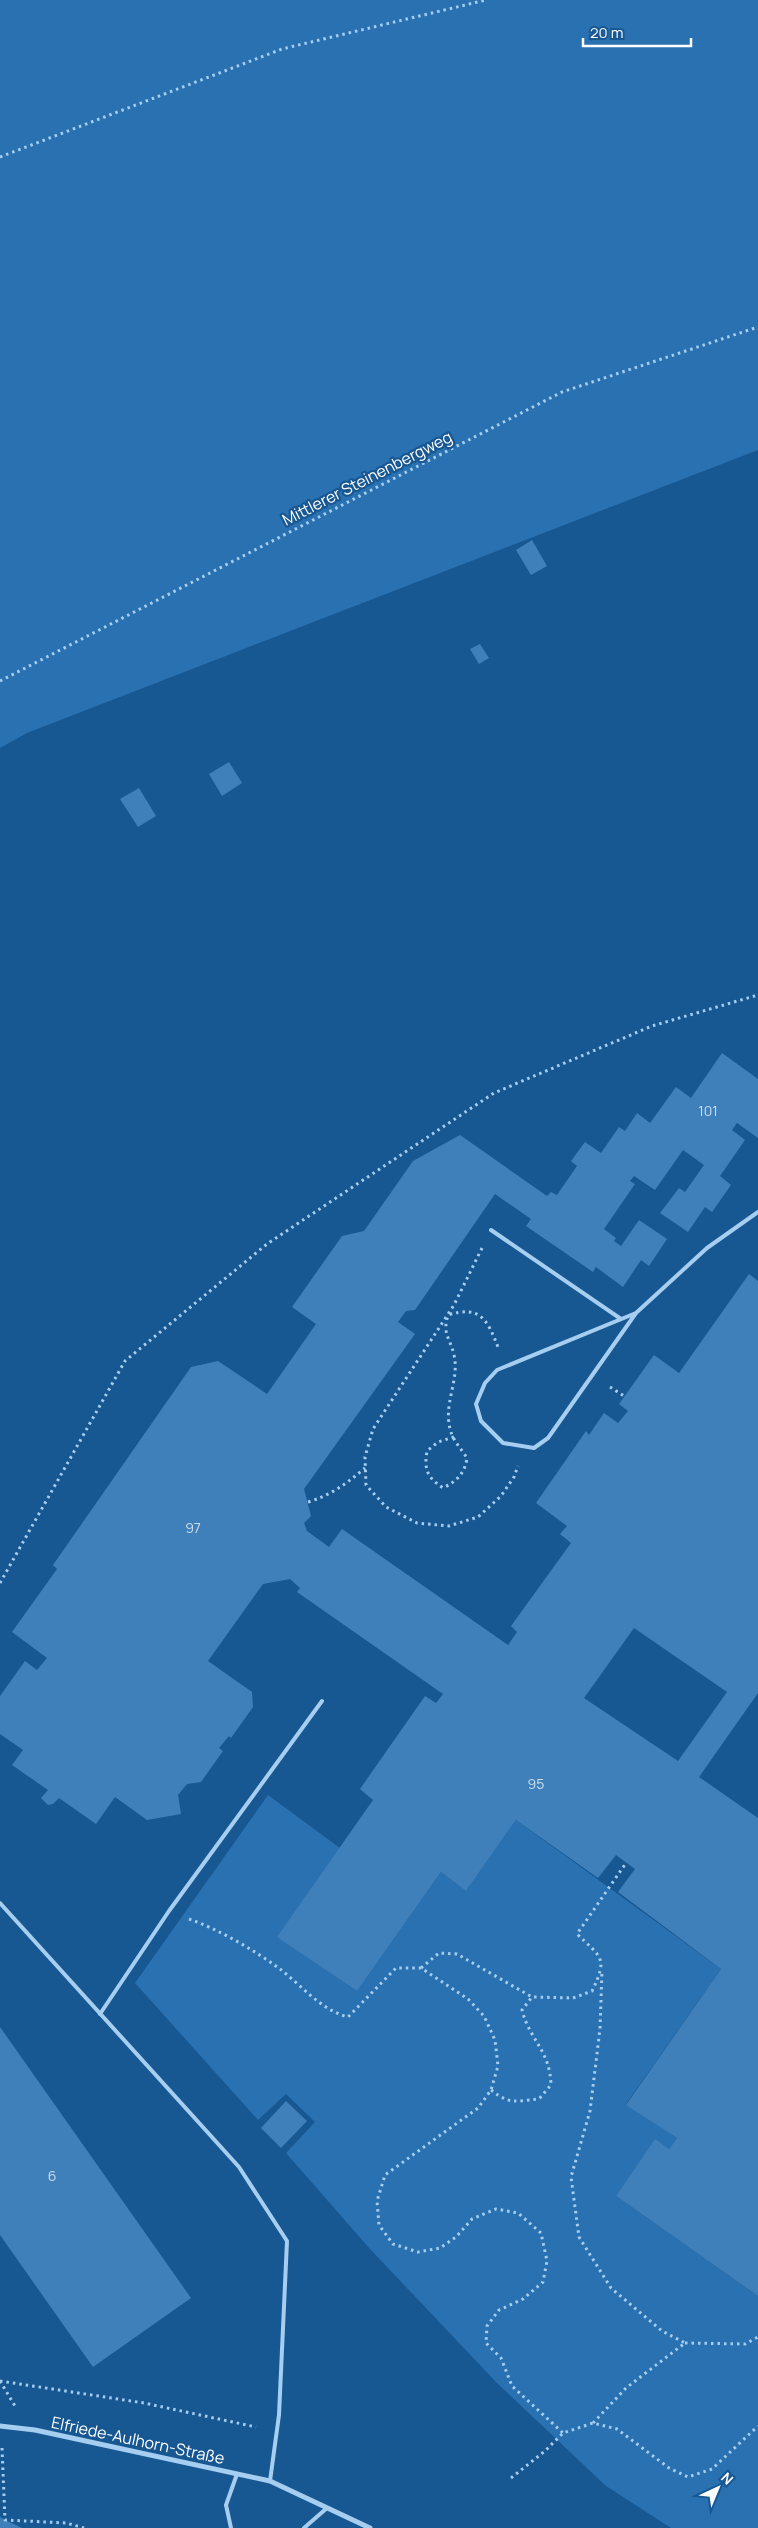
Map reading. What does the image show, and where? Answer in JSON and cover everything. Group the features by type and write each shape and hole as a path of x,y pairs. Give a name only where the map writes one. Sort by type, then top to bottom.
{"street":[{"name":"Elfriede-Aulhorn-Straße","path":"1,2426 35,2430 270,2481 370,2528"}],"lane":[{"path":"636,1313 496,1370 485,1384 476,1404 481,1421 503,1443 534,1448 548,1438 636,1313 707,1248 758,1212"},
{"path":"491,1230 621,1319"},
{"path":"100,2014 169,1911 322,1701"},
{"path":"0,1903 239,2167 287,2241 276,2432 270,2481"},
{"path":"231,2528 226,2506 237,2474"},
{"path":"304,2528 327,2508"}],"path":[{"path":"0,157 282,49 486,0"},
{"name":"Mittlerer Steinenbergweg","path":"0,680 562,392 758,327"},
{"path":"0,1583 125,1361 267,1244 494,1093 652,1026 758,995"},
{"path":"491,1230 454,1305 373,1429 365,1457 366,1484 386,1507 417,1523 449,1526 478,1517 501,1496 514,1477 524,1447"},
{"path":"308,1502 328,1496 343,1487 365,1468"},
{"path":"626,1863 577,1934 600,1956 602,1971 600,2029 590,2112 571,2177 579,2237 611,2288 662,2331 685,2343 745,2344 758,2337"},
{"path":"169,1911 199,1922 279,1968 332,2013 348,2017 396,1968 421,1968 468,1999 484,2016 495,2040 498,2066 490,2090 478,2108 385,2175 377,2201 379,2225 393,2244 418,2252 440,2248 456,2237 472,2219 496,2208 518,2214 541,2234 547,2261 543,2282 522,2299 499,2310 487,2326 486,2343 501,2358 512,2386 563,2433"},
{"path":"421,1968 439,1953 457,1954 532,1997 573,1998 592,1991 602,1971"},
{"path":"490,2090 505,2101 518,2101 539,2099 552,2085 551,2067 526,2024 522,2010 532,1997"},
{"path":"510,2478 545,2451 563,2433 593,2422 626,2388 685,2343"},
{"path":"0,2381 144,2403 276,2432"},
{"path":"593,2422 617,2429 669,2468 688,2477 712,2470 758,2426"},
{"path":"1,2426 5,2520 66,2523 84,2528"}],"shaded area":[{"path":"0,0 758,0 758,450 27,733 0,748"},
{"path":"268,1795 340,1848 278,1937 357,1991 441,1872 466,1891 516,1820 721,1969 626,2104 677,2138 669,2149 655,2140 616,2196 758,2296 758,2528 671,2528 606,2486 497,2383 370,2249 286,2153 315,2122 286,2094 258,2120 135,1983"}],"building":[{"path":"532,540 547,566 531,575 516,550"},
{"path":"480,644 489,658 479,664 470,649"},
{"path":"229,762 242,783 222,796 209,774"},
{"path":"139,788 156,816 138,827 120,799"},
{"path":"722,1053 758,1079 758,1138 737,1123 732,1130 745,1140 720,1176 731,1185 712,1212 705,1207 688,1232 660,1213 679,1188 685,1192 704,1165 683,1150 655,1190 634,1176 630,1181 635,1184 604,1229 616,1238 614,1241 621,1246 639,1220 667,1239 649,1266 641,1260 623,1287 596,1267 593,1272 526,1226 531,1219 495,1194 415,1310 406,1311 398,1322 415,1334 304,1489 311,1516 304,1523 307,1531 329,1547 342,1529 508,1645 517,1632 511,1626 571,1543 560,1534 567,1526 536,1503 586,1431 589,1435 604,1413 618,1423 628,1411 619,1404 654,1355 679,1373 749,1274 758,1281 758,1693 699,1777 758,1818 758,2296 616,2196 655,2139 669,2149 677,2138 626,2105 721,1969 618,1892 635,1869 616,1855 598,1878 516,1820 466,1891 441,1872 357,1991 277,1937 373,1800 360,1789 425,1696 436,1703 443,1694 297,1592 300,1588 290,1579 263,1584 208,1661 252,1692 253,1707 231,1738 229,1736 219,1748 223,1751 201,1782 187,1784 178,1795 181,1814 147,1820 115,1797 96,1824 59,1798 53,1804 48,1805 41,1798 48,1790 12,1765 23,1750 0,1734 0,1696 25,1661 37,1670 47,1658 12,1632 57,1569 53,1565 191,1367 218,1361 267,1394 316,1324 292,1307 342,1236 364,1231 413,1161 460,1135 547,1196 551,1192 557,1195 577,1166 571,1161 585,1142 601,1153 619,1127 625,1131 637,1113 650,1123 676,1087 691,1098","holes":["634,1628 727,1692 678,1761 584,1698"]},
{"path":"0,2027 191,2298 93,2367 0,2235"},
{"path":"286,2101 307,2121 281,2148 261,2128"},
{"path":"0,2517 5,2520 22,2528 0,2528"}]}
